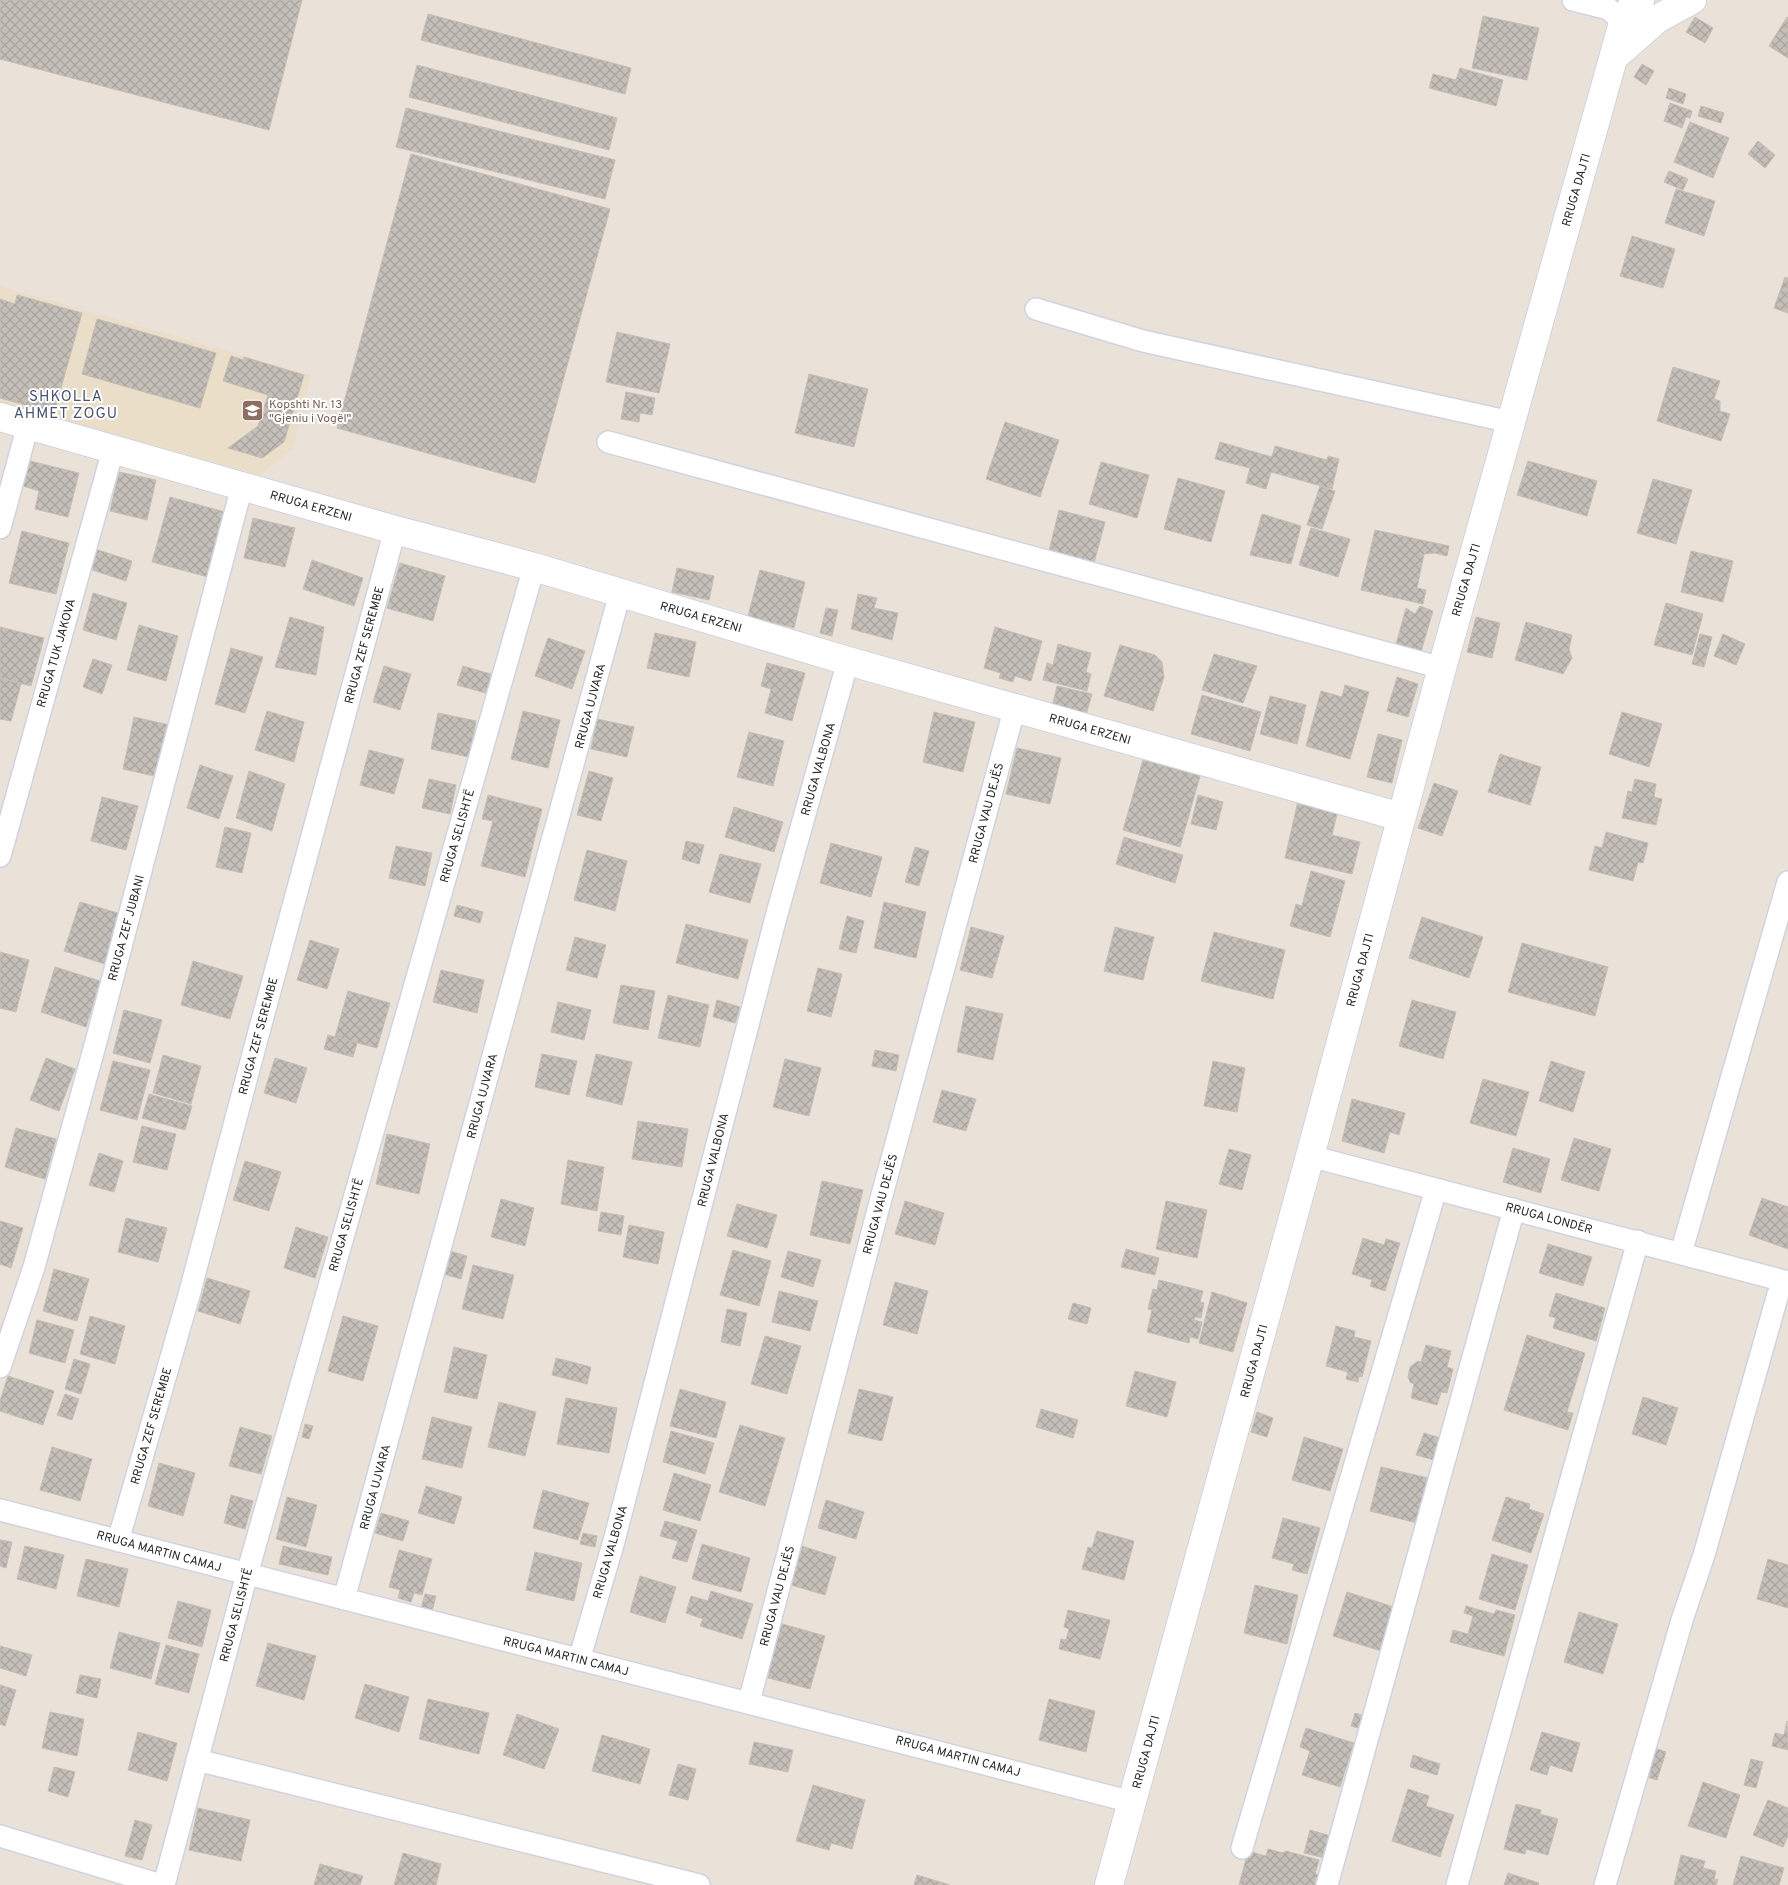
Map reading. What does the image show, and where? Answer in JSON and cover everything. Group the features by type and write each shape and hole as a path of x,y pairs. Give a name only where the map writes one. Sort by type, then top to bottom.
{"street":[{"path":"1573,0 1609,9 1623,23"},
{"name":"RRUGA DAJTI","path":"1109,1885 1310,1156 1401,816 1623,23 1631,8 1640,0"},
{"path":"1614,57 1657,20 1692,0"},
{"path":"1036,309 1144,341 1511,422"},
{"name":"RRUGA ERZENI","path":"0,417 395,530 534,567 848,661 1401,816"},
{"path":"0,528 28,425"},
{"path":"608,442 1442,668"},
{"name":"RRUGA TUK JAKOVA","path":"0,856 113,450"},
{"name":"RRUGA ZEF JUBANI","path":"0,1366 48,1219 242,486"},
{"name":"RRUGA ZEF SEREMBE","path":"118,1541 189,1295 259,1029 395,530"},
{"name":"RRUGA SELISHTË","path":"162,1885 247,1574 534,567"},
{"name":"RRUGA UJVARA","path":"344,1599 620,594"},
{"name":"RRUGA VALBONA","path":"578,1660 614,1541 774,927 848,661"},
{"name":"RRUGA VAU DEJËS","path":"750,1702 879,1206 1015,707"},
{"path":"1681,1253 1788,882"},
{"name":"RRUGA LONDËR","path":"1310,1156 1681,1253 1783,1288"},
{"path":"1242,1848 1436,1189"},
{"path":"1327,1885 1514,1209"},
{"path":"1456,1885 1638,1242"},
{"path":"1605,1885 1679,1630 1704,1555 1783,1288"},
{"name":"RRUGA MARTIN CAMAJ","path":"0,1510 1132,1802"},
{"path":"197,1760 699,1885"},
{"path":"0,1836 162,1885"}],"shaded area":[{"path":"0,286 311,375 293,448 260,475 0,403"}],"building":[{"path":"0,0 302,0 269,130 0,59"},
{"path":"428,14 631,68 625,94 421,40"},
{"path":"1483,16 1539,28 1527,80 1472,68"},
{"path":"1695,17 1713,28 1705,43 1686,32"},
{"path":"1788,18 1788,58 1769,46"},
{"path":"1642,64 1654,71 1646,85 1634,77"},
{"path":"417,65 617,118 609,150 409,97"},
{"path":"1460,68 1503,80 1496,106 1429,88 1433,74 1456,80"},
{"path":"1669,88 1686,94 1683,104 1666,98"},
{"path":"1670,103 1692,111 1690,118 1686,117 1682,128 1664,121"},
{"path":"1701,106 1724,113 1721,123 1698,116"},
{"path":"406,108 615,160 605,199 396,147"},
{"path":"1690,122 1729,138 1713,178 1674,162"},
{"path":"1758,141 1775,155 1765,168 1748,154"},
{"path":"411,154 610,209 535,483 337,428"},
{"path":"1669,171 1688,179 1683,190 1664,182"},
{"path":"1676,189 1715,201 1704,236 1665,223"},
{"path":"1632,236 1675,249 1663,288 1620,276"},
{"path":"1785,277 1788,278 1788,313 1774,308"},
{"path":"17,295 82,313 54,413 0,398 0,299 15,304"},
{"path":"97,319 216,353 200,408 82,374"},
{"path":"617,332 670,344 659,393 606,382"},
{"path":"231,356 243,360 244,357 304,375 284,442 262,458 228,448 258,426 268,395 223,381"},
{"path":"1673,367 1720,381 1714,399 1720,401 1720,411 1730,414 1721,441 1657,421"},
{"path":"809,374 868,389 854,447 795,433"},
{"path":"626,392 655,398 652,415 640,413 639,422 621,419"},
{"path":"1005,422 1059,440 1040,497 986,479"},
{"path":"1220,442 1272,457 1275,446 1327,460 1328,456 1339,459 1332,489 1271,472 1266,489 1246,483 1250,468 1215,459"},
{"path":"26,460 79,473 68,517 35,509 39,491 20,485"},
{"path":"1528,461 1597,481 1587,516 1517,495"},
{"path":"1101,462 1149,475 1137,518 1089,504"},
{"path":"119,472 156,480 147,520 110,511"},
{"path":"1178,478 1225,491 1211,542 1164,529"},
{"path":"1653,479 1692,490 1676,544 1637,533"},
{"path":"1320,486 1335,491 1322,529 1307,525"},
{"path":"170,497 225,512 208,577 152,562"},
{"path":"1059,510 1105,522 1094,563 1049,551"},
{"path":"1262,514 1301,526 1291,564 1250,555"},
{"path":"253,518 295,528 285,567 244,558"},
{"path":"1311,528 1350,539 1338,577 1299,565"},
{"path":"1375,530 1449,546 1447,556 1434,553 1424,554 1417,588 1426,590 1423,604 1361,590"},
{"path":"22,531 69,543 56,594 9,583"},
{"path":"92,548 132,561 126,581 86,568"},
{"path":"1691,551 1733,561 1723,602 1681,592"},
{"path":"312,560 363,578 354,606 303,589"},
{"path":"400,563 445,576 433,621 387,608"},
{"path":"677,568 714,576 709,600 672,592"},
{"path":"760,570 805,582 794,628 748,616"},
{"path":"93,593 127,603 116,640 83,630"},
{"path":"858,594 877,598 874,608 898,613 892,640 851,629"},
{"path":"1666,603 1703,614 1692,655 1654,645"},
{"path":"1420,606 1433,611 1420,655 1395,648 1406,608 1415,614"},
{"path":"826,608 838,610 832,636 820,633"},
{"path":"290,617 324,627 316,675 275,667"},
{"path":"1476,617 1500,623 1492,658 1467,652"},
{"path":"1526,622 1572,635 1569,649 1572,658 1563,674 1515,660"},
{"path":"139,625 178,636 166,681 127,670"},
{"path":"0,627 44,638 31,686 0,678"},
{"path":"995,627 1042,641 1031,681 1015,676 1013,682 999,678 1001,673 984,668"},
{"path":"655,633 696,642 689,677 647,668"},
{"path":"1700,634 1712,637 1704,667 1692,664"},
{"path":"1723,634 1745,644 1736,665 1714,656"},
{"path":"548,638 585,651 572,689 535,676"},
{"path":"1058,644 1091,653 1086,672 1091,674 1087,691 1043,680 1047,663 1053,665"},
{"path":"1120,645 1155,655 1162,662 1164,677 1153,711 1104,696"},
{"path":"231,648 263,657 245,713 215,704"},
{"path":"1214,654 1257,666 1243,703 1202,690"},
{"path":"93,659 112,665 102,694 83,687"},
{"path":"767,663 805,673 792,721 765,713 771,689 761,686"},
{"path":"384,666 411,674 400,710 373,702"},
{"path":"463,666 494,675 489,694 457,685"},
{"path":"1397,677 1418,684 1408,717 1387,711"},
{"path":"0,678 21,684 11,721 0,719"},
{"path":"1345,685 1369,692 1350,759 1306,746 1321,691 1342,697"},
{"path":"1057,686 1092,694 1086,715 1052,707"},
{"path":"1202,695 1261,712 1250,751 1191,734"},
{"path":"1270,696 1306,705 1297,744 1260,734"},
{"path":"267,711 304,722 294,762 255,750"},
{"path":"523,711 560,720 548,768 511,759"},
{"path":"934,712 975,722 963,772 923,762"},
{"path":"1622,712 1662,724 1649,767 1609,754"},
{"path":"438,713 476,721 469,757 431,749"},
{"path":"134,717 174,726 163,778 123,769"},
{"path":"597,719 634,727 627,757 591,749"},
{"path":"749,732 784,741 773,786 737,777"},
{"path":"1378,734 1402,740 1392,783 1367,777"},
{"path":"1017,748 1061,758 1050,804 1006,794"},
{"path":"369,750 404,759 394,794 360,785"},
{"path":"1500,754 1541,767 1530,805 1488,792"},
{"path":"1143,760 1200,776 1180,847 1123,830"},
{"path":"200,765 233,776 219,819 187,808"},
{"path":"249,771 285,784 272,831 236,818"},
{"path":"589,771 613,778 601,821 577,815"},
{"path":"429,779 456,785 450,814 422,808"},
{"path":"1635,779 1656,784 1654,797 1662,799 1656,825 1622,818 1628,791 1632,792"},
{"path":"1434,783 1458,791 1442,836 1418,828"},
{"path":"488,795 542,809 525,877 481,866 493,821 482,819"},
{"path":"1198,795 1223,802 1216,830 1191,824"},
{"path":"102,797 138,806 126,850 91,841"},
{"path":"1298,801 1338,810 1332,835 1360,842 1352,874 1285,858"},
{"path":"734,807 783,822 774,852 725,837"},
{"path":"225,827 251,833 242,873 216,867"},
{"path":"1606,832 1648,843 1643,863 1638,862 1633,881 1589,870 1595,846 1602,848"},
{"path":"1124,837 1183,855 1175,883 1116,864"},
{"path":"686,841 704,845 699,864 682,859"},
{"path":"831,843 882,857 871,897 820,883"},
{"path":"396,846 432,853 425,886 389,878"},
{"path":"915,847 929,851 919,886 905,882"},
{"path":"587,850 627,861 615,911 574,900"},
{"path":"720,854 761,864 750,903 709,892"},
{"path":"1311,871 1345,881 1330,937 1290,926 1296,904 1302,906"},
{"path":"80,902 121,914 105,964 64,951"},
{"path":"884,902 926,912 916,958 874,948"},
{"path":"457,905 483,912 480,923 454,916"},
{"path":"847,916 864,921 856,953 839,949"},
{"path":"1422,917 1483,937 1469,978 1409,958"},
{"path":"686,924 748,940 738,979 676,963"},
{"path":"971,927 1004,936 992,978 960,970"},
{"path":"1115,927 1154,937 1143,980 1104,971"},
{"path":"1214,932 1285,950 1273,999 1201,981"},
{"path":"575,937 606,945 597,978 566,970"},
{"path":"310,940 339,949 327,989 297,980"},
{"path":"1522,943 1608,967 1595,1016 1508,992"},
{"path":"0,952 29,960 16,1012 0,1008"},
{"path":"193,961 243,976 230,1019 181,1005"},
{"path":"55,967 100,981 86,1027 41,1012"},
{"path":"818,968 842,974 831,1017 807,1011"},
{"path":"441,970 484,980 477,1013 433,1002"},
{"path":"621,985 655,991 648,1030 613,1023"},
{"path":"348,991 390,1003 377,1048 335,1037"},
{"path":"668,995 709,1005 700,1047 658,1038"},
{"path":"717,1000 740,1007 735,1023 713,1017"},
{"path":"1412,1000 1456,1012 1443,1059 1399,1046"},
{"path":"558,1002 591,1010 584,1040 551,1032"},
{"path":"966,1006 1003,1014 993,1060 957,1052"},
{"path":"124,1010 162,1020 150,1063 113,1053"},
{"path":"328,1035 357,1043 353,1057 324,1049"},
{"path":"875,1050 899,1055 896,1071 872,1066"},
{"path":"542,1054 577,1061 569,1095 535,1087"},
{"path":"596,1054 632,1062 622,1105 586,1096"},
{"path":"163,1055 201,1066 191,1104 153,1093"},
{"path":"46,1058 75,1069 59,1111 30,1100"},
{"path":"275,1058 307,1068 296,1103 264,1093"},
{"path":"785,1059 821,1068 809,1116 773,1107"},
{"path":"113,1061 150,1070 137,1120 100,1110"},
{"path":"1213,1061 1245,1068 1237,1112 1204,1106"},
{"path":"1551,1061 1585,1072 1573,1112 1539,1101"},
{"path":"1483,1079 1529,1092 1516,1136 1470,1123"},
{"path":"942,1090 976,1099 966,1131 933,1122"},
{"path":"149,1094 192,1106 185,1130 142,1118"},
{"path":"1352,1099 1405,1113 1399,1135 1390,1132 1384,1153 1342,1141"},
{"path":"638,1121 688,1129 682,1167 632,1159"},
{"path":"142,1126 176,1134 167,1170 133,1162"},
{"path":"16,1128 56,1139 45,1179 5,1167"},
{"path":"387,1134 430,1144 419,1194 376,1184"},
{"path":"1574,1138 1611,1149 1599,1191 1561,1180"},
{"path":"1513,1148 1550,1159 1541,1193 1503,1182"},
{"path":"1229,1149 1251,1155 1242,1190 1219,1184"},
{"path":"99,1153 123,1161 114,1192 89,1185"},
{"path":"568,1160 604,1167 597,1211 561,1204"},
{"path":"245,1161 281,1172 269,1211 233,1200"},
{"path":"822,1181 863,1190 850,1244 810,1235"},
{"path":"1762,1198 1788,1207 1788,1249 1749,1235"},
{"path":"501,1199 534,1208 525,1246 491,1237"},
{"path":"905,1201 944,1213 935,1245 895,1234"},
{"path":"1166,1201 1207,1210 1197,1258 1156,1249"},
{"path":"737,1204 777,1215 767,1248 727,1236"},
{"path":"601,1212 624,1216 621,1235 598,1231"},
{"path":"126,1218 167,1228 158,1262 118,1252"},
{"path":"0,1221 23,1228 11,1268 0,1264"},
{"path":"629,1225 664,1232 658,1264 623,1257"},
{"path":"296,1227 328,1237 315,1278 284,1268"},
{"path":"1363,1238 1384,1245 1386,1239 1400,1243 1385,1291 1370,1286 1372,1280 1352,1274"},
{"path":"1548,1244 1592,1257 1583,1286 1539,1273"},
{"path":"1126,1249 1159,1258 1155,1275 1121,1267"},
{"path":"446,1250 467,1256 461,1279 440,1273"},
{"path":"733,1250 771,1261 759,1306 720,1295"},
{"path":"788,1251 821,1260 813,1287 781,1277"},
{"path":"473,1265 514,1275 503,1319 462,1309"},
{"path":"54,1269 89,1279 77,1321 43,1311"},
{"path":"207,1278 250,1291 240,1324 198,1311"},
{"path":"1159,1280 1203,1291 1200,1302 1204,1303 1201,1318 1195,1317 1194,1320 1202,1322 1198,1339 1190,1337 1189,1343 1147,1332 1152,1310 1148,1309 1153,1289 1157,1290"},
{"path":"895,1282 928,1291 917,1334 883,1325"},
{"path":"779,1291 818,1301 810,1331 772,1322"},
{"path":"1212,1292 1247,1303 1233,1352 1199,1343"},
{"path":"1556,1293 1605,1308 1596,1341 1553,1328 1556,1318 1549,1316"},
{"path":"1073,1303 1091,1308 1087,1324 1068,1319"},
{"path":"727,1309 747,1313 740,1346 721,1342"},
{"path":"90,1316 125,1326 115,1364 80,1354"},
{"path":"343,1316 378,1326 363,1381 328,1371"},
{"path":"37,1320 74,1330 65,1363 29,1353"},
{"path":"1336,1326 1355,1331 1354,1337 1371,1341 1362,1377 1359,1376 1358,1382 1346,1379 1348,1372 1326,1366"},
{"path":"1527,1335 1585,1353 1567,1412 1573,1413 1568,1430 1504,1410"},
{"path":"765,1336 801,1346 787,1394 751,1384"},
{"path":"1426,1345 1451,1351 1447,1367 1453,1369 1447,1393 1441,1392 1437,1405 1411,1398 1414,1384 1410,1382 1408,1377 1410,1367 1418,1361 1421,1362"},
{"path":"454,1347 487,1355 477,1399 444,1392"},
{"path":"556,1358 591,1367 587,1384 552,1375"},
{"path":"74,1359 90,1364 81,1394 65,1389"},
{"path":"1135,1371 1176,1382 1167,1417 1126,1406"},
{"path":"8,1376 54,1391 43,1425 0,1411 0,1401"},
{"path":"680,1389 726,1402 716,1438 670,1426"},
{"path":"859,1389 893,1397 882,1441 848,1433"},
{"path":"65,1394 79,1399 72,1420 57,1415"},
{"path":"1643,1397 1678,1408 1666,1445 1632,1434"},
{"path":"566,1398 617,1408 609,1453 557,1444"},
{"path":"499,1402 536,1412 525,1456 488,1447"},
{"path":"1041,1409 1078,1420 1073,1438 1036,1427"},
{"path":"1257,1412 1273,1418 1267,1437 1251,1432"},
{"path":"432,1417 472,1427 462,1468 422,1459"},
{"path":"305,1424 313,1426 309,1439 302,1437"},
{"path":"740,1425 785,1438 765,1506 719,1492"},
{"path":"240,1427 272,1436 261,1474 229,1466"},
{"path":"671,1431 714,1443 705,1474 663,1462"},
{"path":"1424,1433 1440,1438 1434,1460 1416,1455"},
{"path":"1304,1437 1343,1449 1330,1491 1292,1480"},
{"path":"52,1447 92,1459 80,1501 40,1490"},
{"path":"159,1463 195,1473 183,1516 148,1506"},
{"path":"1381,1467 1428,1478 1417,1523 1370,1511"},
{"path":"674,1473 711,1485 700,1521 663,1510"},
{"path":"426,1486 462,1497 454,1524 418,1513"},
{"path":"543,1490 589,1503 578,1540 533,1528"},
{"path":"231,1495 253,1501 245,1529 224,1523"},
{"path":"287,1497 317,1505 306,1547 276,1539"},
{"path":"1506,1497 1530,1504 1529,1509 1544,1514 1531,1553 1492,1540"},
{"path":"826,1500 864,1512 856,1539 818,1528"},
{"path":"381,1513 409,1521 403,1541 375,1533"},
{"path":"1283,1518 1320,1528 1307,1574 1292,1570 1294,1564 1272,1558"},
{"path":"665,1521 697,1530 687,1562 672,1558 678,1541 660,1536"},
{"path":"1097,1531 1134,1541 1124,1580 1082,1569 1088,1547 1092,1548"},
{"path":"583,1533 597,1536 595,1547 580,1544"},
{"path":"0,1540 12,1542 6,1568 0,1566"},
{"path":"702,1544 750,1558 741,1592 692,1579"},
{"path":"25,1546 64,1555 56,1589 17,1579"},
{"path":"283,1546 332,1557 328,1575 279,1564"},
{"path":"802,1546 836,1557 825,1595 791,1585"},
{"path":"399,1550 432,1559 422,1595 414,1593 411,1602 398,1598 400,1590 389,1587"},
{"path":"535,1552 582,1563 574,1601 526,1590"},
{"path":"1492,1554 1528,1565 1515,1610 1479,1599"},
{"path":"86,1559 128,1569 119,1607 77,1596"},
{"path":"1768,1559 1788,1565 1788,1608 1757,1599"},
{"path":"640,1576 676,1587 665,1623 630,1612"},
{"path":"1255,1585 1298,1595 1287,1644 1244,1633"},
{"path":"711,1591 753,1604 742,1639 700,1626 703,1619 686,1613 691,1596 708,1601"},
{"path":"1347,1592 1394,1607 1381,1651 1333,1636"},
{"path":"425,1594 436,1596 432,1611 421,1608"},
{"path":"178,1601 211,1610 202,1647 168,1638"},
{"path":"1466,1606 1494,1614 1496,1610 1515,1615 1504,1656 1450,1642 1453,1630 1468,1634 1473,1616 1464,1613"},
{"path":"1068,1610 1110,1620 1100,1659 1059,1649 1061,1639 1066,1640 1069,1629 1064,1627"},
{"path":"1579,1612 1618,1624 1603,1674 1564,1662"},
{"path":"779,1623 825,1636 810,1689 765,1677"},
{"path":"119,1632 160,1643 151,1679 110,1668"},
{"path":"268,1643 316,1656 304,1700 256,1686"},
{"path":"166,1645 199,1654 189,1693 155,1684"},
{"path":"0,1646 32,1655 26,1676 0,1668"},
{"path":"80,1675 101,1679 97,1698 76,1693"},
{"path":"365,1684 409,1697 399,1732 355,1718"},
{"path":"0,1685 16,1690 5,1726 0,1724"},
{"path":"428,1699 489,1713 479,1754 419,1739"},
{"path":"1049,1699 1095,1711 1086,1752 1039,1740"},
{"path":"50,1712 84,1719 77,1756 42,1748"},
{"path":"1355,1713 1365,1716 1362,1729 1351,1726"},
{"path":"517,1714 559,1729 544,1769 503,1755"},
{"path":"1787,1721 1788,1750 1772,1746 1775,1733 1784,1735"},
{"path":"1306,1728 1354,1743 1340,1787 1302,1775 1310,1751 1300,1747"},
{"path":"138,1732 177,1743 167,1781 128,1770"},
{"path":"1542,1732 1580,1743 1572,1772 1550,1765 1547,1775 1530,1770"},
{"path":"602,1735 650,1749 640,1784 592,1771"},
{"path":"754,1742 793,1750 788,1772 749,1764"},
{"path":"1651,1747 1666,1752 1657,1780 1643,1776"},
{"path":"1413,1755 1440,1764 1437,1775 1410,1767"},
{"path":"1751,1759 1763,1762 1756,1788 1744,1785"},
{"path":"678,1764 696,1769 688,1800 669,1795"},
{"path":"54,1767 75,1772 68,1797 48,1791"},
{"path":"1703,1782 1740,1795 1726,1838 1688,1826"},
{"path":"813,1785 865,1800 852,1849 831,1843 829,1850 796,1841"},
{"path":"1408,1789 1429,1796 1426,1806 1454,1815 1440,1857 1392,1841"},
{"path":"1768,1800 1788,1808 1788,1836 1783,1847 1753,1835"},
{"path":"1516,1804 1541,1810 1540,1814 1558,1819 1548,1855 1526,1849 1525,1854 1504,1849"},
{"path":"198,1808 250,1820 241,1861 189,1850"},
{"path":"135,1820 152,1825 142,1860 125,1856"},
{"path":"1310,1830 1331,1836 1325,1858 1304,1853"},
{"path":"1268,1849 1283,1853 1286,1851 1319,1860 1315,1874 1321,1875 1318,1885 1239,1885 1248,1851 1266,1856"},
{"path":"403,1853 441,1864 436,1885 394,1885"},
{"path":"1681,1855 1705,1861 1703,1868 1716,1871 1714,1880 1718,1879 1716,1885 1674,1885"},
{"path":"1741,1856 1784,1868 1779,1885 1733,1885"},
{"path":"320,1864 363,1876 360,1885 314,1885"},
{"path":"1508,1873 1539,1883 1538,1885 1504,1885"},
{"path":"917,1875 950,1885 914,1885"}],"place":[{"name":"Kopshti Nr. 13 \"Gjeniu i Vogël\"","path":"253,411"}],"district":[{"name":"SHKOLLA AHMET ZOGU","path":"66,404"}]}
